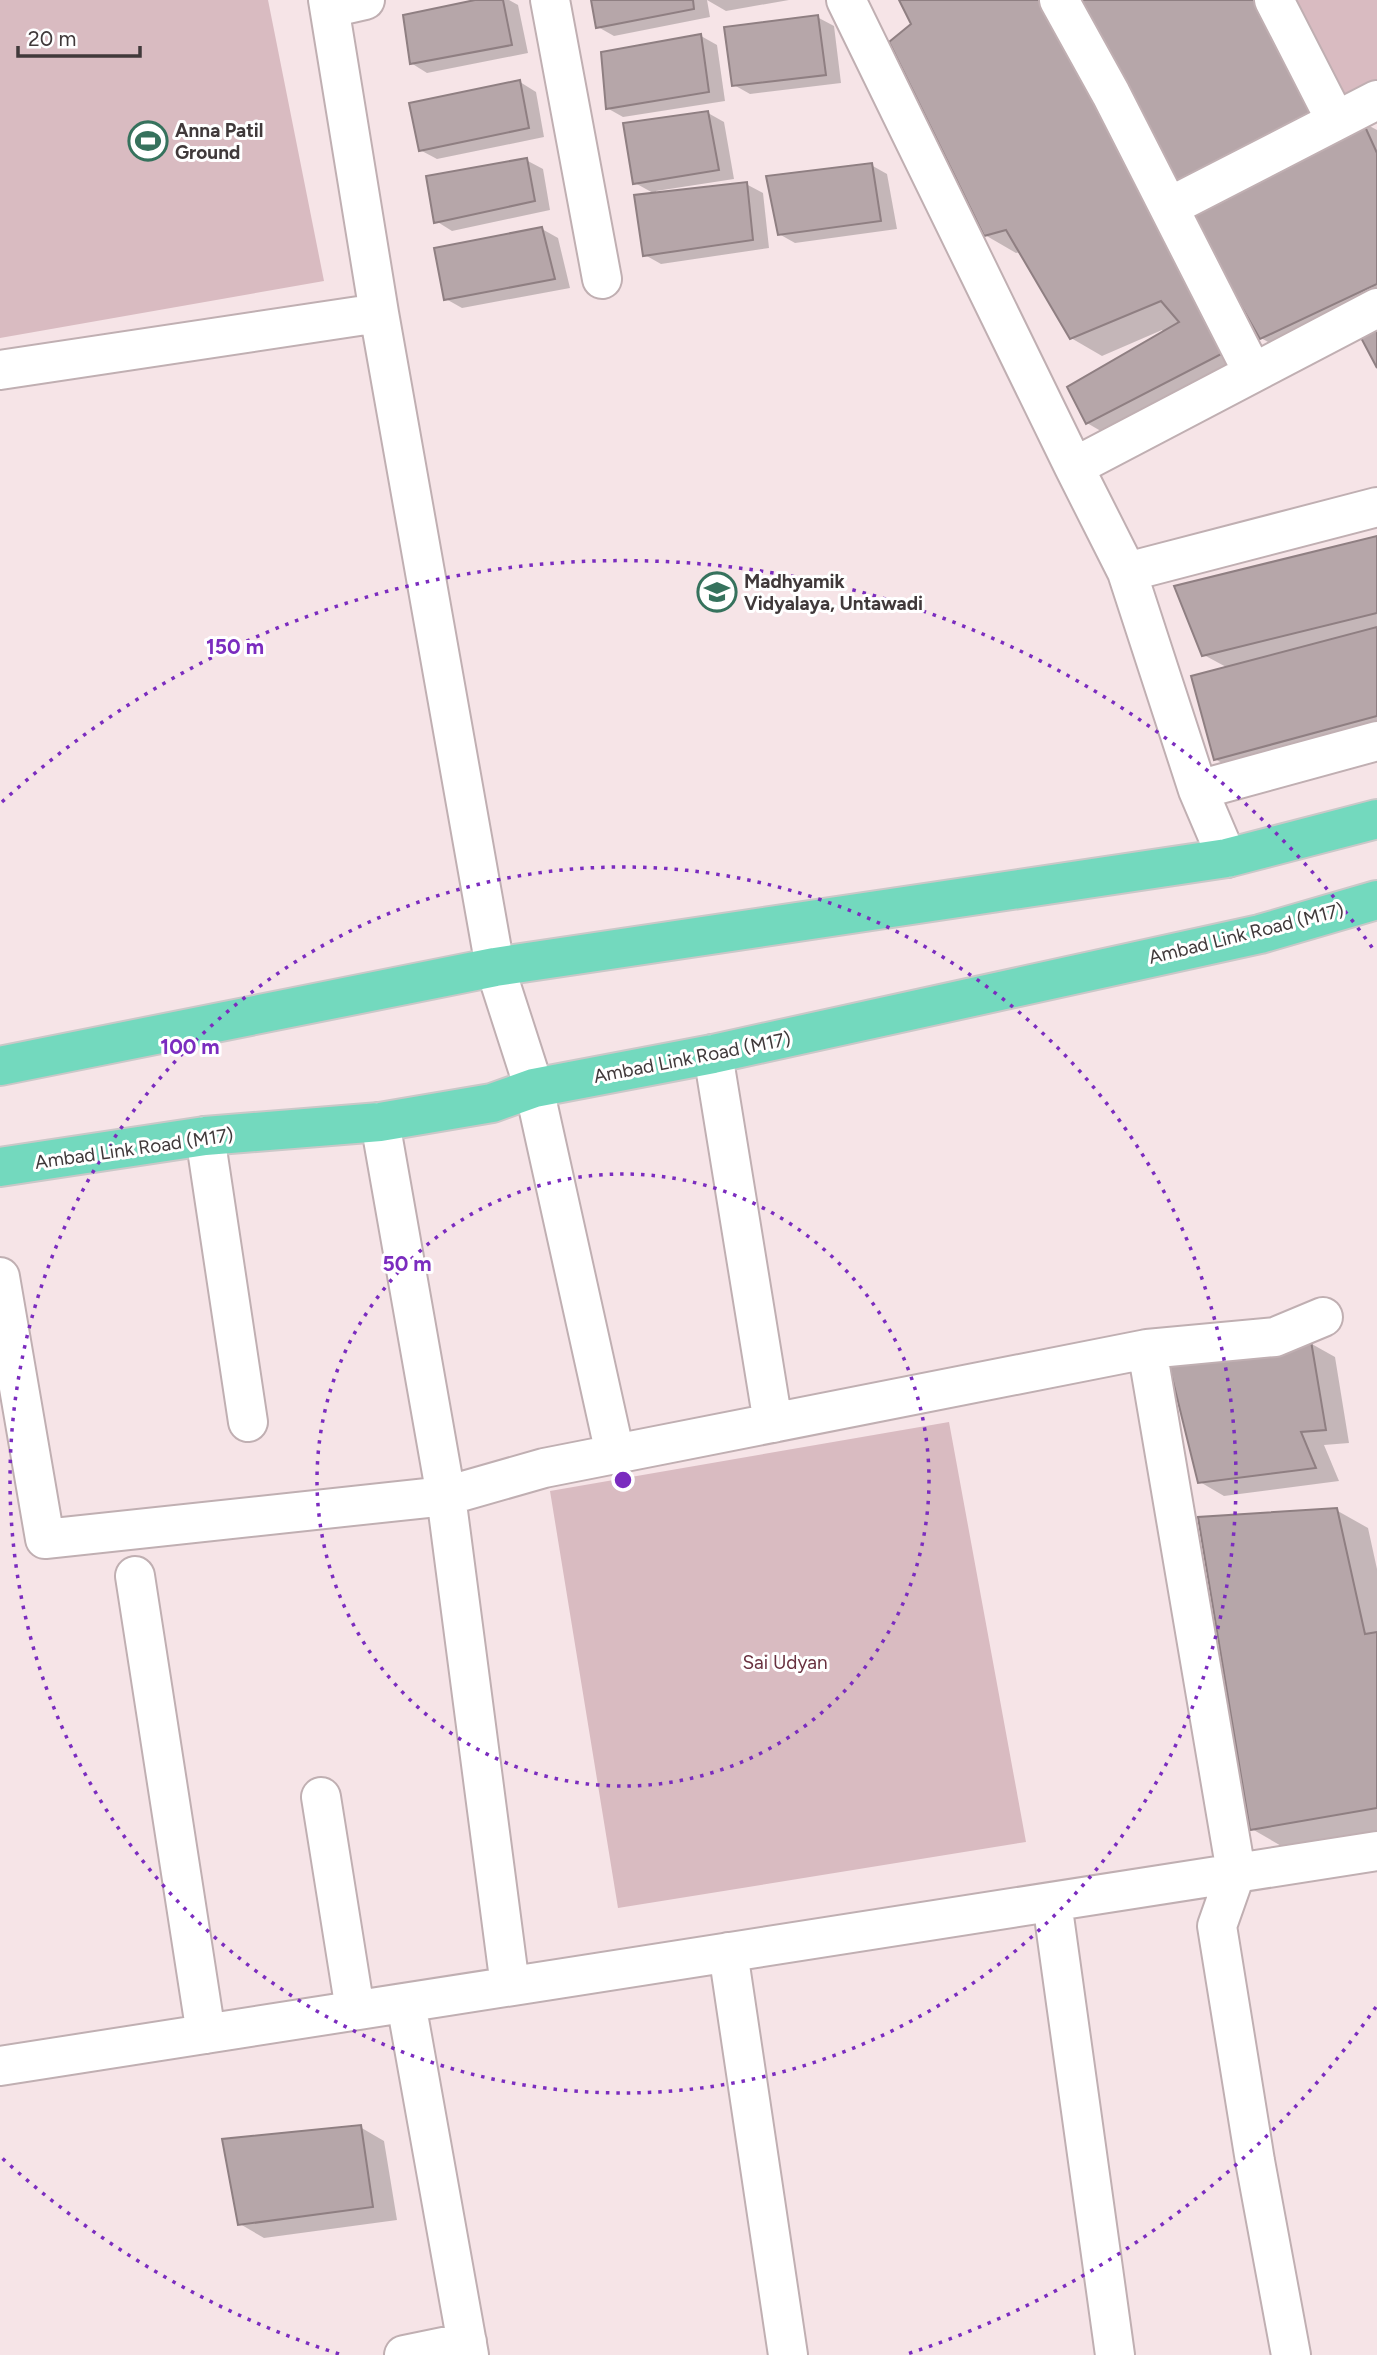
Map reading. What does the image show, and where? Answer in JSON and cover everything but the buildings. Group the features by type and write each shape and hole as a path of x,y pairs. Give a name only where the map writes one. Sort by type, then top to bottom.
{"main road":[{"path":"0,1066 495,967 1227,858 1377,819"},
{"name":"Ambad Link Road (M17)","path":"0,1167 205,1136 380,1122 492,1103 534,1088 713,1055 1260,934 1377,900"}],"street":[{"path":"550,0 602,279"},
{"path":"846,0 1127,572 1198,790 1227,858"},
{"path":"1059,0 1111,94 1253,373"},
{"path":"1169,207 1364,114 1274,0"},
{"path":"341,3 379,313 495,967 534,1088 615,1454"},
{"path":"1074,467 1377,308"},
{"path":"0,370 379,313"},
{"path":"1127,572 1377,508"},
{"path":"1198,790 1377,741"},
{"path":"713,1055 773,1423"},
{"path":"380,1122 446,1496 510,1986"},
{"path":"205,1136 248,1422"},
{"path":"0,1277 46,1539 446,1496 544,1468 1147,1349 1275,1337 1323,1317"},
{"path":"1147,1349 1236,1872 1217,1926 1255,2161 1291,2355"},
{"path":"135,1576 206,2034"},
{"path":"321,1797 355,2010"},
{"path":"0,2066 1377,1851"},
{"path":"1052,1902 1115,2355"},
{"path":"728,1952 788,2355"},
{"path":"404,2355 468,2349 406,2003"}],"green space":[{"name":"Anna Patil Ground","path":"0,0 268,0 324,281 0,338"},
{"path":"1293,0 1377,0 1377,83 1345,100"},
{"name":"Sai Udyan","path":"949,1422 1026,1842 618,1908 550,1491"}],"place":[{"name":"Anna Patil Ground","path":"148,141"},
{"name":"Madhyamik Vidyalaya, Untawadi","path":"717,592"}]}
